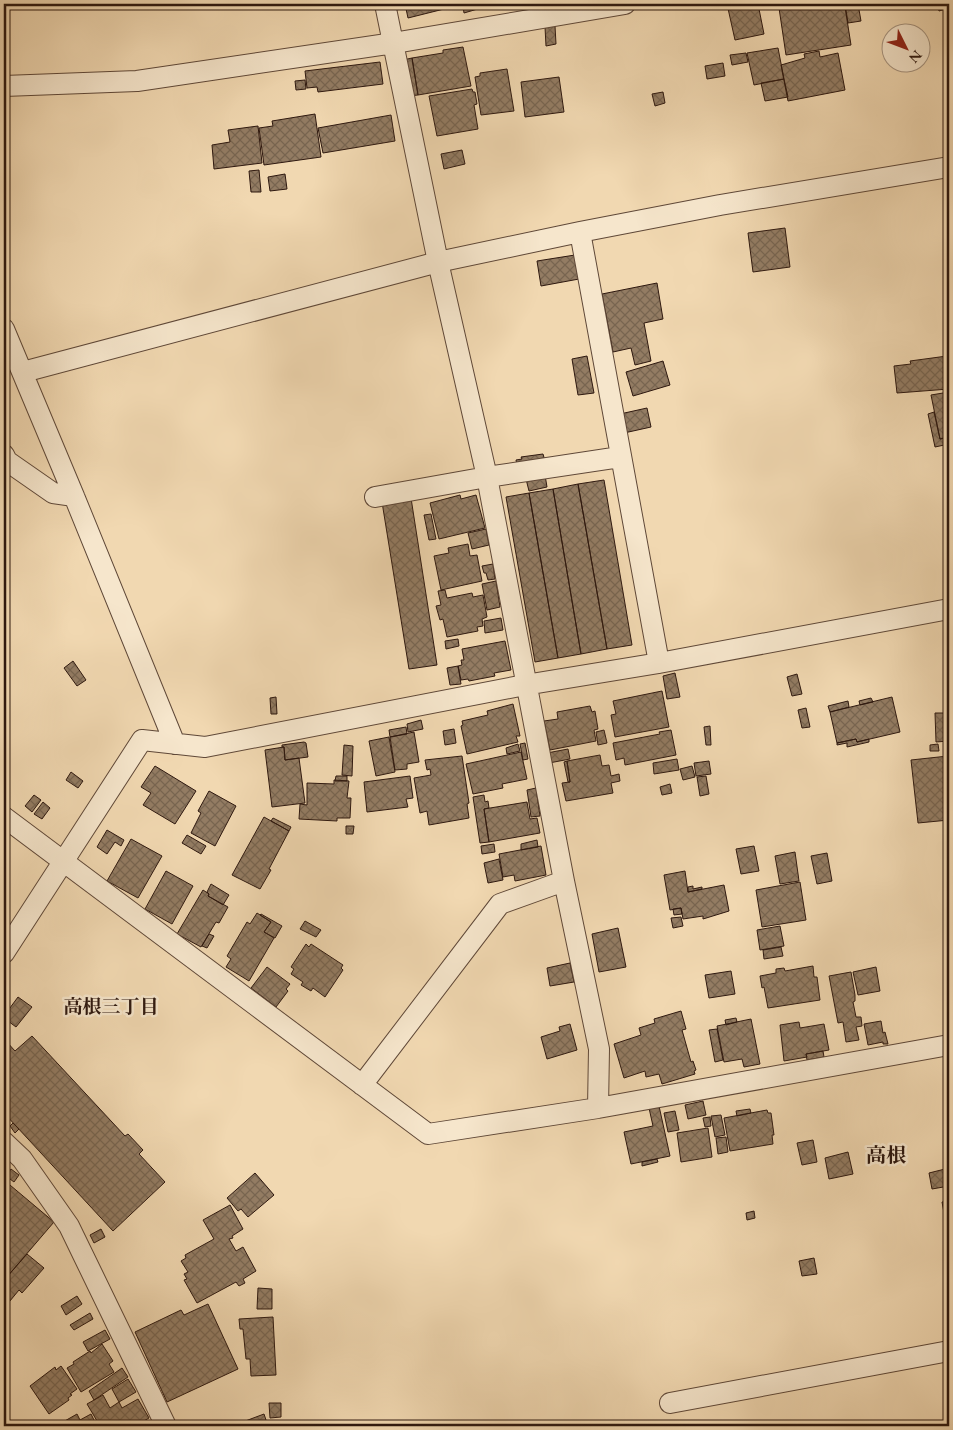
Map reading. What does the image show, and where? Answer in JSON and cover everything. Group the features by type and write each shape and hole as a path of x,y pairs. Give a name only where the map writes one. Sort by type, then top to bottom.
{"street":[{"path":"385,4 438,262 487,477 564,881 599,1049 598,1108"},
{"path":"4,86 137,81 394,43 625,4"},
{"path":"23,372 438,262 720,205 949,167"},
{"path":"580,232 659,663"},
{"path":"4,329 175,744"},
{"path":"4,456 8,461 53,493 74,496"},
{"path":"375,496 620,457"},
{"path":"4,953 142,740 205,747 526,685 659,663 949,609"},
{"path":"4,817 428,1134 598,1108 949,1045"},
{"path":"362,1085 500,904 564,881"},
{"path":"4,1142 22,1159 69,1226 166,1426"},
{"path":"670,1404 949,1351"}],"building":[{"path":"405,4 447,4 448,8 408,18"},
{"path":"449,4 484,4 481,5 481,8 464,13 463,6 451,9"},
{"path":"727,4 758,4 764,34 735,40"},
{"path":"814,4 815,8 841,4 841,7 845,7 851,45 786,55 779,8"},
{"path":"845,4 858,4 861,21 848,23"},
{"path":"875,4 909,4 876,9"},
{"path":"937,4 949,4 949,8 939,11"},
{"path":"555,26 556,44 546,46 545,27"},
{"path":"463,47 471,86 418,95 412,58 443,53 443,50"},
{"path":"778,48 784,79 754,85 747,53"},
{"path":"819,51 820,57 838,53 845,90 788,101 781,65 805,58 804,54"},
{"path":"746,53 748,62 732,65 730,55"},
{"path":"412,58 418,95 409,96 403,60"},
{"path":"380,62 383,84 318,92 317,87 307,88 305,71"},
{"path":"723,63 725,76 707,79 705,66"},
{"path":"507,69 514,111 481,115 475,77 480,76 480,73"},
{"path":"559,77 564,112 525,117 521,82"},
{"path":"784,79 788,97 765,101 761,83"},
{"path":"305,80 306,89 296,90 295,81"},
{"path":"472,89 475,92 477,104 474,105 478,129 437,136 429,96"},
{"path":"663,92 665,103 655,106 652,94"},
{"path":"315,114 321,157 264,165 259,128 273,126 272,121"},
{"path":"391,115 395,141 323,153 318,128"},
{"path":"258,126 262,163 214,169 212,145 230,142 228,130"},
{"path":"462,150 465,164 444,169 441,154"},
{"path":"259,170 261,192 251,192 249,171"},
{"path":"285,174 287,189 270,191 268,177"},
{"path":"785,228 790,267 753,272 748,233"},
{"path":"575,255 579,279 541,286 537,261"},
{"path":"657,283 663,319 644,323 651,361 635,365 631,348 613,352 602,294"},
{"path":"587,356 594,393 578,395 572,359"},
{"path":"947,356 949,389 897,393 894,366 911,364 910,361"},
{"path":"663,361 670,385 633,396 626,372"},
{"path":"949,392 949,437 940,439 931,395"},
{"path":"647,408 651,427 624,433 620,414"},
{"path":"934,412 940,439 949,437 949,444 935,447 928,414"},
{"path":"543,454 545,461 517,465 516,460 522,459 521,457"},
{"path":"545,475 547,487 529,491 526,479"},
{"path":"604,480 632,645 607,649 578,484"},
{"path":"578,484 607,649 581,654 553,489"},
{"path":"553,489 581,654 558,658 529,493"},
{"path":"529,493 558,658 535,662 506,497"},
{"path":"460,495 461,499 476,495 485,528 439,539 430,503"},
{"path":"411,498 437,665 409,669 382,502"},
{"path":"431,514 436,539 429,540 424,515"},
{"path":"486,529 489,545 472,549 468,533"},
{"path":"468,544 470,556 477,555 482,581 441,590 434,556 449,553 448,548"},
{"path":"493,564 495,579 488,580 482,566"},
{"path":"496,581 500,607 487,610 482,584"},
{"path":"445,590 447,598 472,593 473,597 483,595 487,617 482,619 483,626 477,627 478,631 447,637 443,619 440,620 436,606 441,605 438,591"},
{"path":"501,618 503,630 485,633 484,621"},
{"path":"458,639 459,646 446,649 445,641"},
{"path":"505,641 511,670 494,673 495,676 469,681 468,679 461,680 458,666 462,665 461,660 464,660 462,649"},
{"path":"73,661 86,680 77,686 64,668"},
{"path":"458,666 461,684 450,685 447,668"},
{"path":"675,673 680,697 667,699 663,676"},
{"path":"797,674 802,694 792,696 787,677"},
{"path":"662,691 669,727 615,737 611,715 616,714 613,701"},
{"path":"276,697 277,714 271,714 270,698"},
{"path":"892,697 900,732 857,742 856,739 837,743 830,712"},
{"path":"871,698 873,702 860,705 859,701"},
{"path":"848,701 849,707 830,712 828,706"},
{"path":"513,704 520,736 516,736 518,742 467,754 461,726 463,725 462,721 488,715 487,711"},
{"path":"590,706 592,712 595,711 598,729 594,730 596,741 550,750 544,721 558,719 557,712"},
{"path":"806,708 810,727 802,728 798,710"},
{"path":"935,713 949,713 949,741 936,742"},
{"path":"421,720 423,729 408,732 407,724"},
{"path":"710,726 711,745 706,745 704,727"},
{"path":"406,727 407,734 390,737 389,730"},
{"path":"454,729 456,743 445,745 443,731"},
{"path":"604,730 607,743 598,745 596,732"},
{"path":"671,730 676,755 625,765 624,758 616,760 613,743"},
{"path":"414,732 419,762 407,764 407,769 395,770 390,737"},
{"path":"389,737 395,772 376,776 369,741"},
{"path":"856,739 857,742 869,739 869,742 847,747 847,743 837,745 837,743"},
{"path":"306,743 308,757 285,760 284,747 282,745"},
{"path":"525,743 528,759 523,760 520,744"},
{"path":"518,744 520,751 507,754 506,748"},
{"path":"938,744 939,751 930,751 930,745"},
{"path":"344,745 353,746 352,776 342,775"},
{"path":"284,747 285,760 299,758 305,803 272,807 265,750"},
{"path":"568,749 570,759 549,763 547,753"},
{"path":"521,752 527,779 502,784 503,788 473,794 466,764"},
{"path":"600,755 602,766 609,765 611,776 619,774 620,781 611,783 613,793 566,801 562,783 570,782 567,761"},
{"path":"462,756 469,803 467,804 469,818 429,825 427,811 420,813 414,778 431,775 430,769 427,770 425,760"},
{"path":"948,756 949,820 918,823 911,760"},
{"path":"677,759 679,770 654,774 653,763"},
{"path":"567,761 570,782 568,782 564,762"},
{"path":"709,761 711,774 696,776 694,763"},
{"path":"155,766 196,791 175,824 143,805 151,793 141,787"},
{"path":"692,766 695,777 683,780 680,769"},
{"path":"71,772 83,781 78,788 66,780"},
{"path":"336,776 347,776 347,781 335,781"},
{"path":"410,776 413,798 406,799 408,807 367,812 364,782"},
{"path":"706,776 709,794 700,796 697,777"},
{"path":"334,780 349,781 347,798 351,798 350,818 337,818 337,821 299,819 300,804 307,805 307,783 334,784"},
{"path":"670,784 672,793 662,795 660,787"},
{"path":"536,788 540,816 531,817 527,790"},
{"path":"209,791 236,806 215,846 191,833 201,813 198,811"},
{"path":"34,795 41,800 32,812 25,806"},
{"path":"484,795 485,802 488,801 489,808 484,809 489,842 480,843 473,797"},
{"path":"43,802 50,808 42,819 34,814"},
{"path":"527,802 530,819 537,818 540,833 489,842 484,809"},
{"path":"264,817 289,831 260,889 232,875"},
{"path":"273,818 291,827 289,831 271,821"},
{"path":"346,826 354,826 353,834 346,834"},
{"path":"107,830 124,840 121,846 115,842 107,854 97,847"},
{"path":"187,835 206,846 201,854 182,843"},
{"path":"131,839 162,856 138,898 107,881"},
{"path":"537,840 538,847 521,850 521,844"},
{"path":"494,844 495,852 482,854 481,846"},
{"path":"541,846 546,875 515,881 514,875 503,877 499,854"},
{"path":"754,846 759,871 741,874 736,849"},
{"path":"795,852 799,881 780,884 775,856"},
{"path":"827,853 832,881 817,884 811,856"},
{"path":"499,859 503,880 488,883 484,863"},
{"path":"166,871 193,886 172,924 145,909"},
{"path":"685,871 688,892 724,885 729,911 703,919 703,916 683,919 681,908 670,910 664,875"},
{"path":"800,882 806,920 762,927 756,890"},
{"path":"211,884 229,895 223,905 208,896 207,892"},
{"path":"693,886 693,889 702,887 702,889 688,892 688,887"},
{"path":"203,890 209,894 208,896 228,907 219,923 216,922 201,947 177,934"},
{"path":"681,908 682,914 674,915 673,909"},
{"path":"257,913 271,922 264,932 274,938 249,981 226,967 231,959 227,956 247,922 250,924"},
{"path":"261,914 282,926 275,938 264,932 271,922"},
{"path":"681,917 683,926 673,928 671,918"},
{"path":"305,921 321,930 316,937 300,929"},
{"path":"780,926 784,946 760,950 757,930"},
{"path":"618,928 626,967 599,972 592,934"},
{"path":"209,934 214,936 207,948 202,946"},
{"path":"306,944 309,947 311,944 343,965 341,968 343,970 325,997 313,988 311,991 301,985 303,982 291,974 294,969 291,967"},
{"path":"781,947 783,956 764,959 763,950"},
{"path":"570,963 574,982 550,986 547,968"},
{"path":"813,966 814,977 817,977 820,1000 768,1008 760,976 776,973 776,969 784,968 785,971"},
{"path":"267,967 290,984 286,989 288,991 276,1007 251,988"},
{"path":"876,967 880,991 858,995 853,972"},
{"path":"731,971 735,994 709,998 705,975"},
{"path":"851,972 856,1017 861,1017 862,1026 856,1027 859,1040 846,1042 843,1022 838,1023 829,976"},
{"path":"18,997 32,1007 16,1027 4,1016"},
{"path":"681,1011 686,1029 682,1030 691,1062 693,1061 696,1070 694,1071 695,1074 662,1084 659,1074 646,1077 645,1071 624,1078 614,1044 641,1035 639,1028 655,1023 654,1019"},
{"path":"736,1018 737,1022 726,1025 725,1020"},
{"path":"751,1019 760,1064 744,1067 742,1059 724,1062 717,1026"},
{"path":"881,1021 883,1033 885,1032 888,1044 883,1044 883,1042 868,1045 864,1024"},
{"path":"799,1022 800,1028 824,1024 829,1050 806,1054 807,1057 784,1061 780,1025"},
{"path":"570,1024 577,1050 547,1059 541,1037 560,1031 559,1027"},
{"path":"717,1029 723,1060 715,1062 709,1030"},
{"path":"32,1036 125,1136 128,1134 143,1150 139,1154 165,1182 113,1231 4,1113 4,1043 6,1041 15,1051"},
{"path":"823,1051 824,1057 807,1060 806,1054"},
{"path":"703,1101 706,1115 688,1119 685,1105"},
{"path":"659,1106 670,1156 631,1164 624,1132 653,1126 649,1108"},
{"path":"750,1109 751,1113 737,1116 736,1111"},
{"path":"767,1110 768,1113 771,1113 774,1135 772,1135 773,1144 730,1151 724,1118"},
{"path":"675,1111 679,1130 668,1132 664,1113"},
{"path":"721,1115 725,1135 715,1137 711,1116"},
{"path":"710,1117 711,1126 705,1127 703,1118"},
{"path":"13,1123 19,1129 15,1133 10,1126"},
{"path":"708,1128 712,1157 681,1162 677,1133"},
{"path":"726,1137 728,1152 718,1154 716,1138"},
{"path":"813,1140 817,1162 802,1165 797,1143"},
{"path":"848,1152 853,1174 829,1179 825,1158"},
{"path":"657,1159 658,1162 642,1166 642,1162"},
{"path":"949,1168 949,1186 932,1189 929,1173"},
{"path":"11,1169 19,1175 14,1182 6,1176"},
{"path":"255,1173 274,1195 248,1217 241,1209 238,1211 227,1198"},
{"path":"4,1180 54,1222 6,1278 4,1276"},
{"path":"949,1201 949,1223 946,1224 942,1202"},
{"path":"230,1205 243,1229 232,1236 233,1238 229,1239 236,1251 243,1247 256,1271 243,1279 245,1283 239,1286 236,1282 197,1303 184,1280 187,1279 184,1274 188,1272 181,1261 186,1258 185,1255 214,1239 203,1220"},
{"path":"754,1211 755,1218 747,1220 746,1213"},
{"path":"949,1225 949,1240 947,1240 945,1226"},
{"path":"101,1229 105,1237 94,1243 90,1235"},
{"path":"27,1254 44,1268 22,1293 19,1290 5,1307 4,1276 6,1278"},
{"path":"814,1258 817,1274 802,1276 799,1261"},
{"path":"258,1288 272,1289 272,1309 257,1309"},
{"path":"77,1296 82,1304 66,1315 61,1306"},
{"path":"208,1304 238,1369 167,1402 135,1332 181,1310 184,1315"},
{"path":"90,1313 93,1319 74,1330 70,1325"},
{"path":"273,1317 276,1375 251,1376 250,1359 246,1359 243,1329 240,1329 239,1319"},
{"path":"105,1330 110,1339 88,1351 83,1342"},
{"path":"102,1344 113,1361 109,1364 114,1372 81,1392 67,1368 74,1364 73,1362 90,1351 91,1353"},
{"path":"61,1366 77,1389 70,1394 72,1395 68,1398 69,1400 49,1414 30,1386 55,1367 56,1370"},
{"path":"122,1368 128,1377 94,1400 89,1391"},
{"path":"128,1379 136,1392 119,1402 112,1389"},
{"path":"103,1395 110,1408 119,1402 122,1408 138,1399 149,1418 135,1426 100,1426 87,1404"},
{"path":"269,1403 281,1403 281,1417 270,1418"},
{"path":"77,1414 80,1420 91,1414 97,1426 56,1426"},
{"path":"264,1414 268,1426 232,1426"}],"district":[{"name":"高根三丁目","path":"111,1006"},
{"name":"高根","path":"886,1155"}]}
